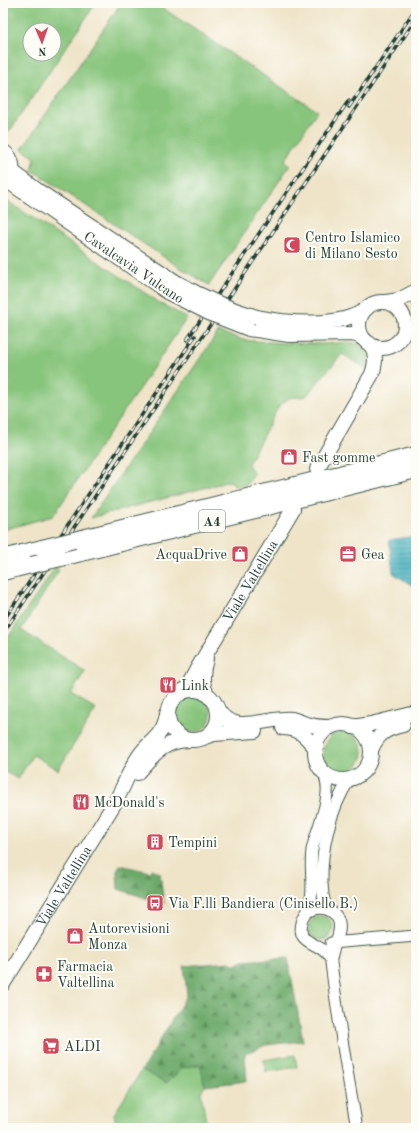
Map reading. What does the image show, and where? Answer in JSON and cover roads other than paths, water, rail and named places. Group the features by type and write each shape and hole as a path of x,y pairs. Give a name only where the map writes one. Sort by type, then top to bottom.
{"highway":[{"path":"374,465 390,455 416,447"},
{"name":"A4","path":"3,558 416,455"},
{"name":"A4","path":"3,572 416,470"},
{"path":"362,484 394,483 416,477"}],"main road":[{"path":"3,151 10,159 12,167 7,178"},
{"name":"Cavalcavia Vulcano","path":"7,178 211,314 249,329 289,335 353,334 359,336 367,342"},
{"name":"Cavalcavia Vulcano","path":"172,288 237,311 258,317 291,322 333,320 352,317 366,309"},
{"path":"416,291 399,300 375,303 366,309 361,317 359,325 361,333 374,350 375,366 372,374 319,468 368,395 377,377 385,352 402,337 407,314 416,301"},
{"path":"386,302 394,305 400,310 405,324"},
{"path":"367,342 379,348 392,345"},
{"name":"Viale Valtellina","path":"181,693 188,686 294,509"},
{"name":"Viale Valtellina","path":"208,652 203,674 205,688 213,702"},
{"path":"213,702 218,717 216,725 210,733 198,739 182,738 174,732 169,723 167,713 171,702 181,693 196,690 204,693 213,702 228,719 238,724 291,719 308,724 331,727 341,725 353,726 371,724 416,713"},
{"name":"Viale Valtellina","path":"3,984 123,788 140,755 158,737 163,729 167,713"},
{"path":"331,727 321,736 316,748 318,765 331,777 340,780 349,780 363,772 367,766 375,741 382,733 390,728 416,721"},
{"path":"353,726 365,735 371,750"},
{"name":"Viale Valtellina","path":"123,788 151,756 176,741 198,739 214,734 289,728 296,729 304,734 316,748"}],"street":[{"path":"324,772 327,783 327,795 312,850 311,899 309,908 301,925 303,935 308,942 325,952 331,960"},
{"path":"349,780 339,797 328,831 322,868 323,898 325,905 338,918 336,938 331,960 342,1044 357,1128"},
{"path":"305,916 310,911 317,908 324,908 331,911"},
{"path":"316,946 323,946 336,938 344,936 359,942 416,936"}],"water":[{"path":"416,536 416,588 393,573 389,540"}],"railway":[{"path":"349,107 416,8"},
{"path":"3,633 416,19"},
{"path":"187,340 349,100"},
{"path":"3,621 195,336"}],"place":[{"name":"Centro Islamico di Milano Sesto","path":"292,245"},
{"name":"Fast gomme","path":"289,457"},
{"name":"AcquaDrive","path":"240,554"},
{"name":"Gea","path":"348,554"},
{"name":"Link","path":"168,685"},
{"name":"McDonald's","path":"81,802"},
{"name":"Tempini","path":"155,842"},
{"name":"Via F.lli Bandiera (Cinisello B.)","path":"155,903"},
{"name":"Autorevisioni Monza","path":"75,936"},
{"name":"Farmacia Valtellina","path":"44,974"},
{"name":"ALDI","path":"51,1046"}]}
